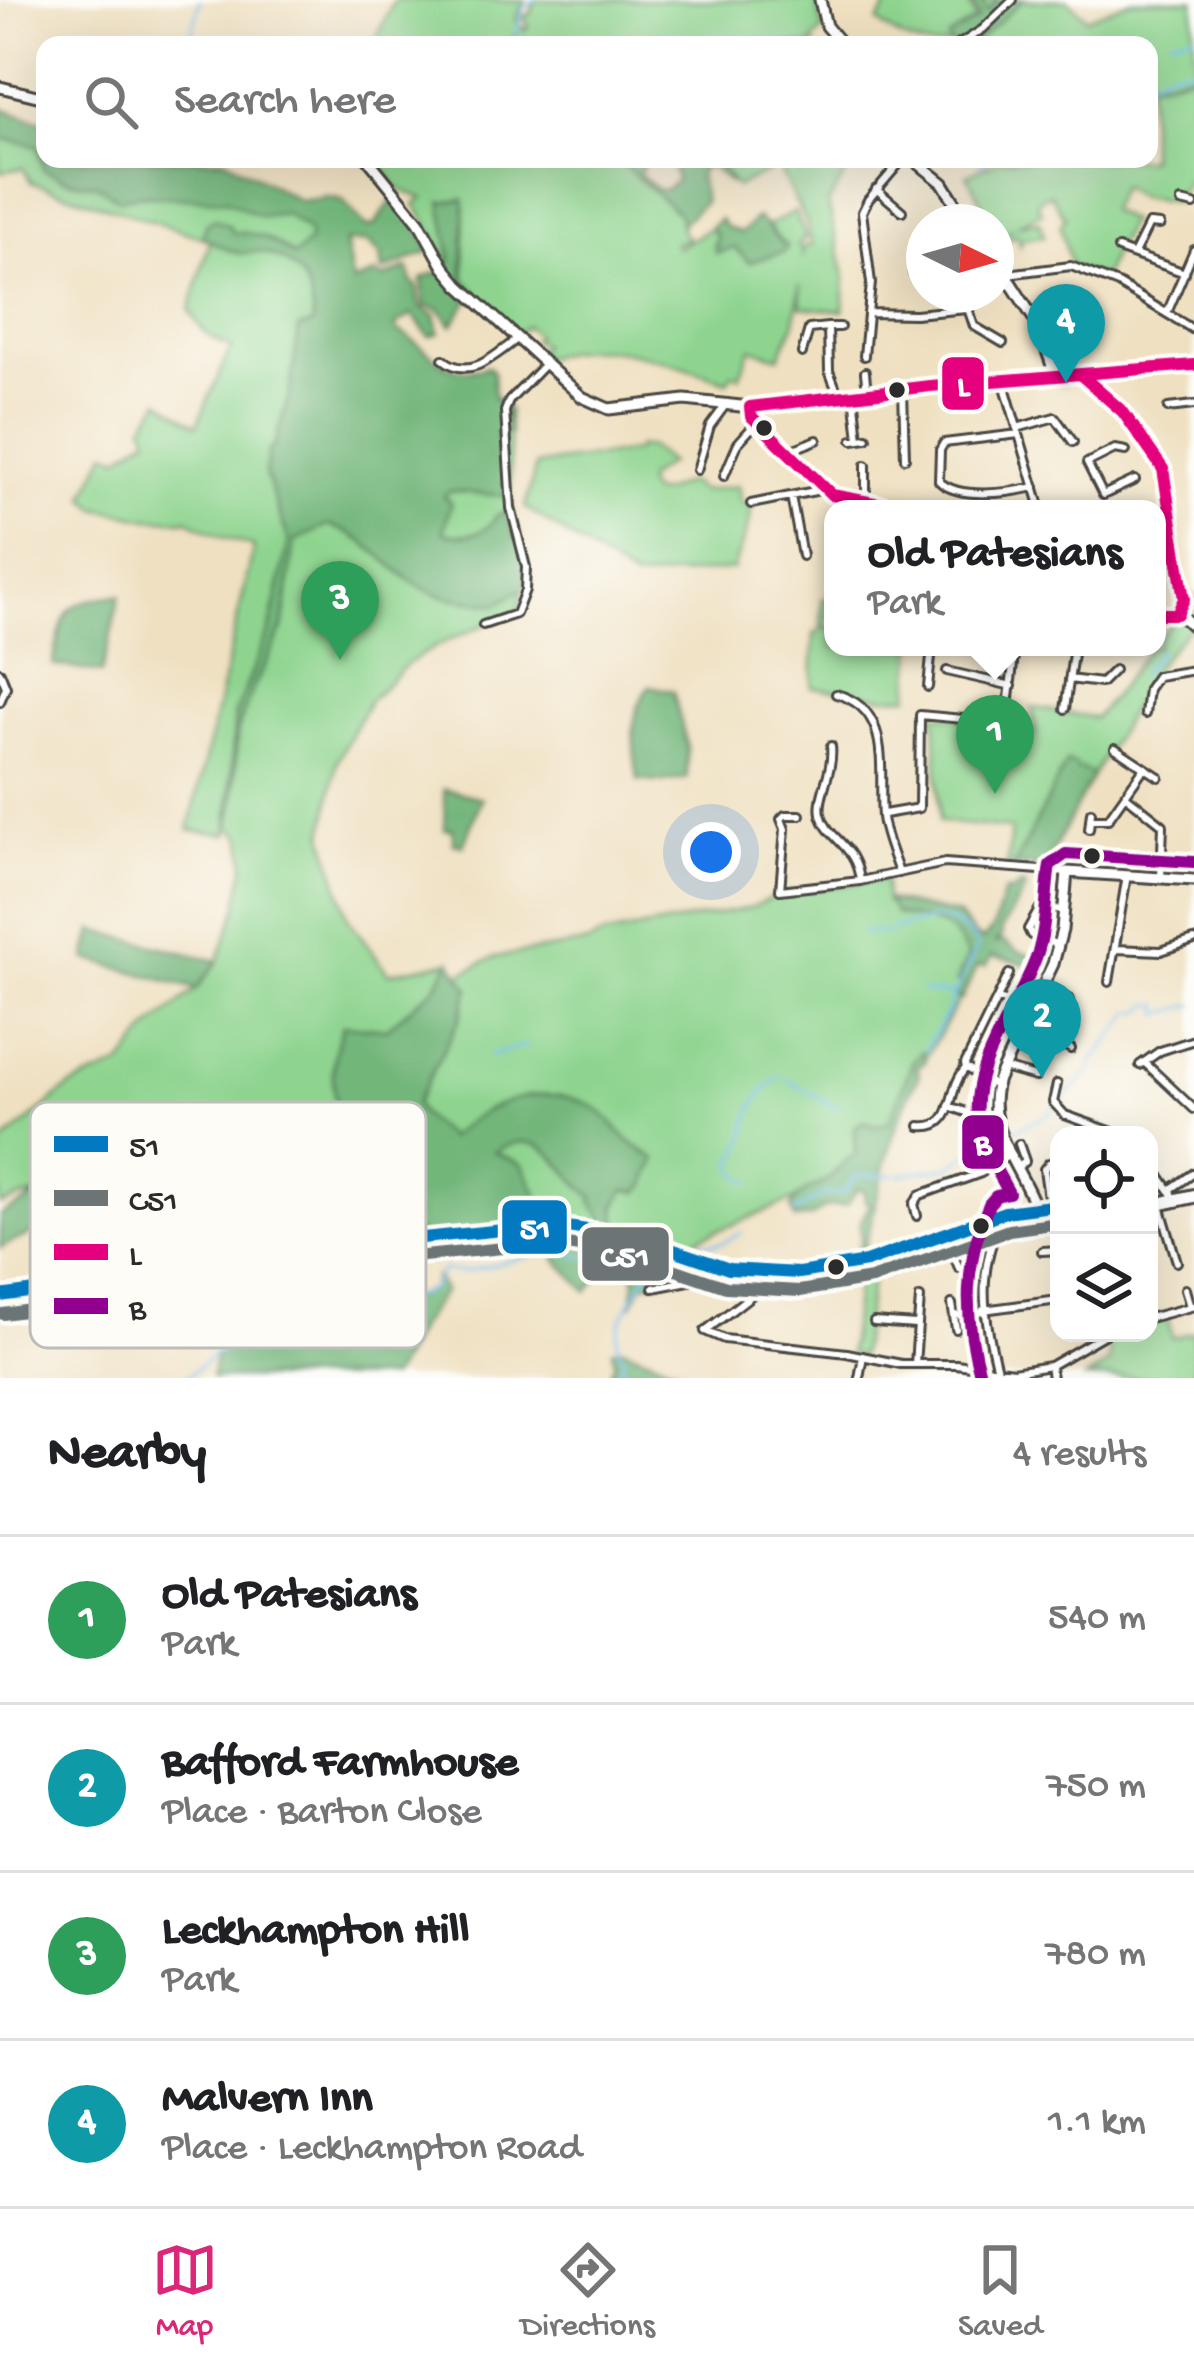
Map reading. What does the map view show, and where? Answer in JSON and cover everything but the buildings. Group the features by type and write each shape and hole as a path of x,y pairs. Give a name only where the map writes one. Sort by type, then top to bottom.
{"main road":[{"path":"1163,1199 1194,1196"},
{"path":"426,1237 537,1226 589,1228 628,1235 717,1264 790,1274 866,1262 1005,1212 1048,1205"},
{"path":"0,1296 30,1292"}],"street":[{"path":"820,0 826,26 834,36"},
{"path":"971,36 1013,0"},
{"path":"1,88 36,96"},
{"path":"375,168 419,222 451,275 584,399 604,408 685,400 730,404 753,415 825,489 845,500"},
{"path":"864,356 871,283 862,215 895,168"},
{"path":"925,168 944,183 956,204"},
{"path":"876,189 902,211"},
{"path":"1181,202 1194,205"},
{"path":"1134,254 1148,224 1160,225"},
{"path":"1118,249 1185,273"},
{"path":"1166,314 1194,250"},
{"path":"1014,273 1071,266 1118,284 1194,330"},
{"path":"1014,285 1040,328 1055,374"},
{"path":"868,313 936,312"},
{"path":"969,312 975,327 1003,343"},
{"path":"802,353 812,327 840,327"},
{"path":"828,327 829,371 839,396"},
{"path":"443,359 456,368 471,369 518,339"},
{"path":"482,625 515,615 523,604 526,568 512,513 505,416 509,401 545,364"},
{"path":"724,476 753,415 854,394 1194,364"},
{"path":"865,372 867,393"},
{"path":"1082,376 1123,412 1162,469 1186,620"},
{"path":"1003,380 1038,500"},
{"path":"903,390 905,458"},
{"path":"854,394 860,439"},
{"path":"697,470 710,426 730,404"},
{"path":"1168,408 1194,405"},
{"path":"1034,487 1008,492 952,490 939,481 940,450 944,443 1018,431 1055,417 1072,442"},
{"path":"789,451 817,440"},
{"path":"1126,451 1115,449 1088,463 1103,495 1135,480"},
{"path":"866,465 867,500"},
{"path":"751,504 825,489"},
{"path":"791,496 802,556"},
{"path":"928,687 931,656"},
{"path":"884,814 919,808 917,720 925,714 998,724 1008,720 1013,656"},
{"path":"1065,709 1073,656"},
{"path":"1069,680 1101,683 1114,670"},
{"path":"1145,714 1148,688 1157,676 1194,670"},
{"path":"947,671 1012,686"},
{"path":"0,672 6,687 0,702"},
{"path":"836,694 855,700 876,727 882,820 899,873"},
{"path":"831,746 832,765 821,814 854,855 860,880"},
{"path":"1115,748 1159,777"},
{"path":"1090,820 1106,820 1144,768"},
{"path":"1125,795 1162,825 1162,878"},
{"path":"800,815 781,818 785,829 780,890 945,863 1194,880"},
{"path":"1048,1205 1018,1167 1015,1149 1004,1142 993,1108 995,1086 1059,945 1067,872"},
{"path":"1109,982 1127,875"},
{"path":"1059,945 1028,930 1039,908 1064,910"},
{"path":"1114,949 1161,951 1194,940"},
{"path":"920,1126 940,1124 957,1078 1009,974"},
{"path":"1040,995 1069,999"},
{"path":"997,999 1034,1008"},
{"path":"1021,1032 1071,1049"},
{"path":"1194,1040 1142,1063 1194,1107"},
{"path":"966,1068 995,1086"},
{"path":"1003,1068 1036,1077"},
{"path":"1057,1084 1052,1102 1059,1109 1100,1126"},
{"path":"949,1106 966,1112"},
{"path":"917,1216 914,1206 920,1195 986,1171 1015,1149"},
{"path":"1048,1205 1044,1169 1049,1163"},
{"path":"1177,1262 1163,1199 1194,1173"},
{"path":"997,1370 983,1311 995,1232 1005,1212"},
{"path":"980,1220 995,1232"},
{"path":"945,1235 959,1268"},
{"path":"1042,1251 1050,1251"},
{"path":"653,1288 699,1279 717,1264"},
{"path":"790,1274 738,1304 705,1331 724,1339 997,1370 1007,1375 1050,1366 1091,1342"},
{"path":"1158,1316 1192,1307 1185,1289"},
{"path":"915,1364 920,1298"},
{"path":"954,1316 1050,1301"},
{"path":"952,1304 956,1329"},
{"path":"874,1322 916,1325"},
{"path":"716,1323 724,1339"},
{"path":"859,1378 863,1356"},
{"path":"946,1378 948,1364"},
{"path":"1050,1366 1052,1378"}],"green space":[{"path":"394,0 525,0 516,19 524,30 529,26 523,17 531,14 535,0 816,0 823,30 818,36 377,36"},
{"path":"886,0 967,0 980,28 968,36 899,36 878,22 889,4"},
{"path":"971,0 983,0 987,12 998,0 1023,0 983,36 951,36 979,18"},
{"path":"976,0 1068,0 1087,18 1132,0 1194,0 1194,72 1158,80 1158,36 979,36 988,29"},
{"path":"1194,75 1194,184 1186,181 1174,202 1139,197 1120,186 1109,210 1129,221 1102,278 1071,266 1060,226 1065,218 1051,194 1040,199 1042,212 1017,225 1040,221 1044,236 1022,239 1020,245 1014,236 1014,204 983,204 967,175 982,168 1158,168 1158,82"},
{"path":"0,110 36,119 36,146 0,138"},
{"path":"0,119 36,120 36,168 238,168 347,247 358,372 484,387 508,409 511,504 526,567 519,611 446,641 408,663 369,701 337,761 324,835 348,918 388,973 451,961 437,985 495,957 588,943 602,936 750,908 779,894 885,879 886,903 938,915 990,945 927,1055 922,1055 879,1159 698,1238 684,1252 603,1226 426,1235 426,1102 51,1102 69,1087 122,1065 149,1029 192,993 218,961 237,909 245,863 243,837 230,826 237,732 283,628 289,542 270,629 235,714 228,834 189,830 254,547 188,520 150,519 96,508 85,497 107,451 119,457 149,437 144,425 160,400 197,425 231,347 206,333 190,310 210,240 31,182 23,168 0,172"},
{"path":"242,168 300,201 342,200 366,227 374,226 391,202 397,202 431,251 383,271 381,255 368,242 345,242 353,283 408,268 417,286 419,307 435,315 439,333 429,336 412,315 397,324 396,330 449,366 473,370 488,366 493,372 494,398 503,407 510,433 496,434 505,496 449,491 444,495 451,504 443,532 474,534 506,512 515,539 520,540 525,587 496,605 454,598 423,588 365,543 329,525 295,541 283,628 237,732 228,834 235,714 270,629 289,541 265,473 290,392 299,328 313,324 310,298 293,268 273,256 234,252 202,237 207,223 215,219 233,233 266,239 294,256 309,242 309,232 286,214 262,217 225,200 138,195 118,199 98,185 67,180 43,169"},
{"path":"382,168 627,168 680,215 682,232 689,239 675,243 677,248 710,228 717,235 713,247 735,248 750,262 786,249 768,225 795,212 806,237 797,246 802,258 804,246 812,245 806,221 780,171 849,168 828,203 845,277 843,311 801,307 800,285 795,322 779,357 751,348 739,376 732,373 728,381 613,350 567,351 544,358 537,352 542,345 533,340 536,335 526,326 517,334 465,280 464,199 446,265 436,237 415,204 423,198 400,190"},
{"path":"627,168 642,168 639,173 665,190 676,180 673,168 702,168 704,202 681,224 679,214"},
{"path":"720,168 772,168 770,171 736,187"},
{"path":"464,199 464,278 489,308 448,272 451,256 441,202"},
{"path":"757,218 787,246 784,252 749,262 735,248 716,253 716,235 710,228 720,219 741,233"},
{"path":"442,270 469,300 452,325 439,309 424,306 422,279"},
{"path":"649,447 669,463 647,478 651,493 688,482 702,491 738,486 741,502 751,506 733,569 634,580 525,507 536,465 636,451"},
{"path":"120,595 102,673 53,665 68,612 86,601"},
{"path":"1194,596 1194,622 1166,654 1166,629"},
{"path":"824,628 824,656 913,656 909,696 812,687 814,634"},
{"path":"1144,656 1164,656 1093,775 1065,763 1013,868 1007,867 1011,829 940,822 935,714 1036,735 1032,707 1094,718"},
{"path":"649,686 673,691 687,746 687,778 638,780 635,720"},
{"path":"1067,761 1093,775 1044,867 1014,866"},
{"path":"444,789 482,798 463,845 453,843 453,829 445,829"},
{"path":"1021,885 1026,888 994,943 1003,941 1019,952 1053,961 1050,970 992,956 986,966 977,966 961,1000 955,995 961,983 956,982 968,957 962,944 940,925 895,914 887,900 957,915 976,937 984,939 993,928 1004,892"},
{"path":"93,930 218,961 197,989 86,959"},
{"path":"451,961 469,988 460,1018 417,1102 336,1102 333,1074 343,1025 386,1029 435,987"},
{"path":"922,1051 926,1061 917,1067 919,1076 899,1120 861,1259 856,1261 860,1223 870,1204 864,1191 857,1189 847,1205 826,1207 811,1217 795,1219 791,1207 856,1155 855,1127 863,1121 889,1122 913,1060"},
{"path":"534,1095 573,1098 596,1108 656,1160 645,1186 638,1192 625,1190 616,1205 617,1226 607,1224 593,1197 539,1146 526,1142 495,1152 522,1164 553,1225 426,1235 426,1118 448,1138 480,1115 516,1099"},
{"path":"30,1120 30,1196 0,1205 0,1145"},
{"path":"30,1199 30,1235 0,1248 0,1215"},
{"path":"560,1234 636,1240 707,1265 692,1275 665,1272 665,1280 643,1284 631,1306 636,1277 614,1260 587,1291 556,1259"},
{"path":"874,1262 860,1356 849,1354 858,1266"},
{"path":"436,1277 444,1291 426,1317 426,1291"},
{"path":"1167,1314 1172,1338 1194,1332 1194,1378 1087,1378 1109,1363 1109,1342 1158,1342 1158,1316"},
{"path":"228,1348 407,1348 391,1378 211,1378 216,1353"},
{"path":"623,1348 677,1368 688,1378 608,1378 615,1362 612,1350"}],"waterway":[{"path":"191,36 200,0"},
{"path":"516,36 524,6 536,0"},
{"path":"1172,38 1194,34"},
{"path":"1158,76 1194,67"},
{"path":"1141,675 1155,656"},
{"path":"923,992 955,994 978,945 955,924 926,921"},
{"path":"863,932 888,933 923,922"},
{"path":"925,1050 954,994"},
{"path":"899,1175 949,1167 1004,1130 1047,1115 1089,1073 1093,1061 1133,1011 1161,1005 1160,1014 1194,1005"},
{"path":"490,1056 527,1045"},
{"path":"751,1182 740,1177 732,1163 752,1109 780,1077"},
{"path":"786,1079 838,1108"},
{"path":"794,1212 823,1195 843,1193 856,1176 893,1175"},
{"path":"697,1244 721,1243 741,1233"},
{"path":"426,1291 443,1270 464,1272 552,1251 596,1259 607,1249 658,1259 665,1267 679,1259"},
{"path":"616,1378 624,1360 618,1348 621,1322 657,1260"},
{"path":"185,1378 229,1348"}],"transit line":[{"name":"L","path":"858,500 832,495 751,416 750,407 930,386 1194,365"},
{"name":"L","path":"1082,376 1123,412 1163,469 1184,599 1177,614 1166,614"},
{"name":"B","path":"981,1378 971,1333 971,1269 989,1204 996,1196 1009,1193 980,1133 979,1087 994,1043 1040,947 1050,865 1066,854 1194,862"},
{"name":"51","path":"426,1238 553,1225 636,1237 729,1269 799,1273 866,1262 1005,1212 1050,1206"},
{"name":"C51","path":"426,1256 553,1243 632,1255 726,1287 800,1291 871,1279 1009,1230 1050,1224"},
{"name":"51","path":"0,1296 30,1292"},
{"name":"C51","path":"3,1314 30,1310"}],"place":[{"name":"Malvern Inn","path":"1066,383"},
{"name":"Leckhampton Hill","path":"340,660"},
{"name":"Old Patesians","path":"995,794"},
{"name":"Bafford Farmhouse","path":"1042,1078"}]}
